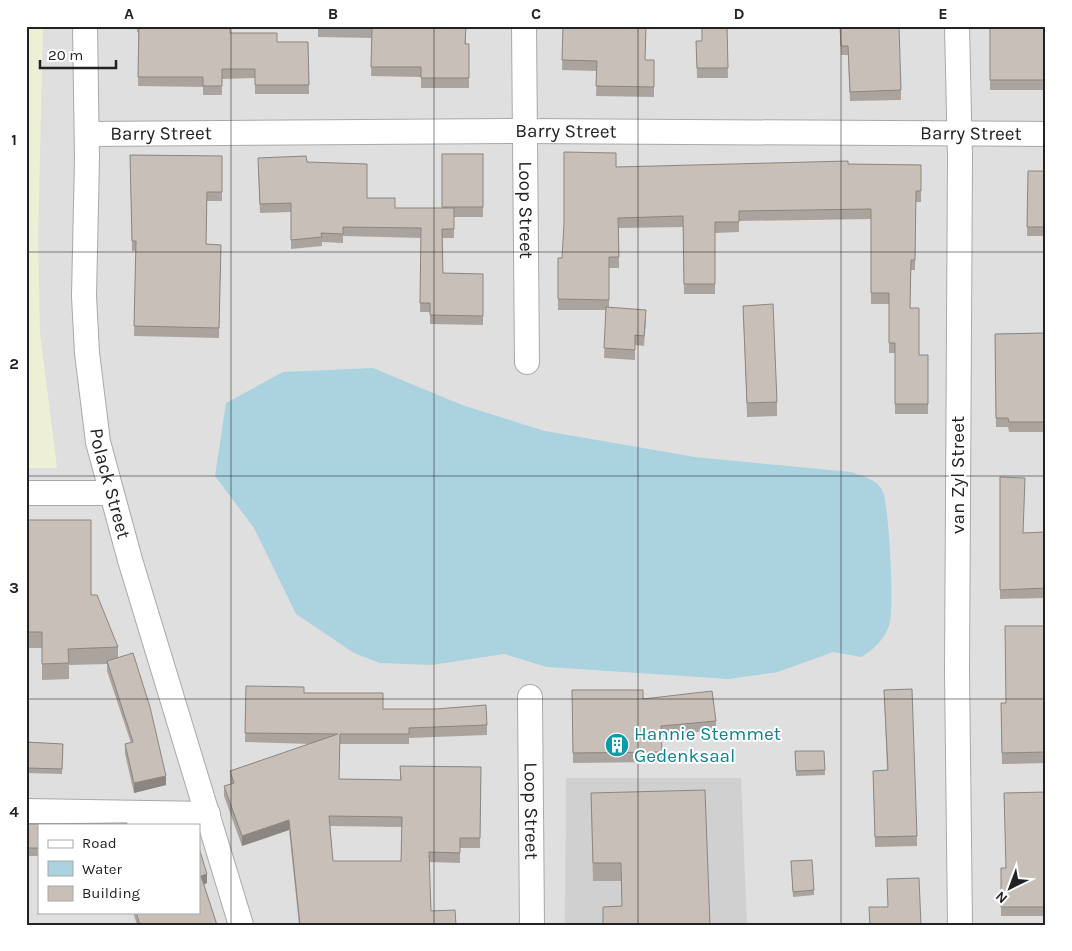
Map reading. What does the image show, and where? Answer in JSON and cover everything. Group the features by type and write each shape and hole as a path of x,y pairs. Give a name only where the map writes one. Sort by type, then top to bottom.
{"street":[{"name":"Polack Street","path":"86,26 87,134 84,296 87,353 98,442 111,493 241,925"},
{"name":"Loop Street","path":"524,26 527,362"},
{"name":"van Zyl Street","path":"957,26 959,133 957,672 960,925"},
{"name":"Barry Street","path":"87,134 525,131 1046,134"},
{"path":"26,493 111,493"},
{"name":"Loop Street","path":"530,697 532,925"},
{"path":"26,811 208,814"}],"shaded area":[{"path":"26,26 1046,26 1046,925 26,925"},
{"path":"566,778 741,778 747,925 565,925"}],"green space":[{"path":"26,26 43,26 38,239 40,333 57,468 26,468"}],"water":[{"path":"373,368 462,405 545,431 695,457 851,472 869,479 877,484 883,492 887,518 891,616 887,631 878,644 861,657 833,652 778,672 729,679 547,667 504,654 432,665 380,663 354,653 296,614 254,528 215,476 226,403 283,372"}],"building":[{"path":"139,26 230,26 230,33 277,33 277,42 308,42 309,85 255,85 255,69 222,69 222,86 203,86 203,77 138,77"},
{"path":"318,26 466,26 465,44 469,44 469,78 421,78 421,67 371,67 372,28 318,28"},
{"path":"563,26 646,26 645,60 654,60 654,87 596,86 597,61 562,60"},
{"path":"702,26 727,26 728,68 697,68 696,41 702,41"},
{"path":"840,26 899,26 901,90 850,92 848,46 841,46"},
{"path":"990,26 1046,26 1046,80 990,80"},
{"path":"564,152 616,153 616,167 848,161 848,164 921,165 921,191 916,191 915,260 911,260 910,308 919,308 919,355 928,355 928,404 895,404 895,343 889,343 889,293 871,293 871,209 739,211 739,222 715,222 715,284 684,284 683,216 618,218 619,257 609,257 609,300 558,299 558,258 562,258 564,223"},
{"path":"442,154 483,154 483,207 442,207"},
{"path":"130,155 222,156 222,192 207,192 206,244 221,245 219,328 134,326 136,241 132,241"},
{"path":"306,156 307,162 367,164 367,198 395,198 395,208 454,208 454,229 442,229 443,273 483,274 483,316 430,315 430,303 420,303 421,228 343,227 343,234 321,233 322,237 291,240 291,203 260,204 258,158"},
{"path":"1028,171 1046,171 1046,227 1027,227"},
{"path":"773,304 777,402 747,403 743,306"},
{"path":"606,307 646,310 644,336 635,335 635,350 604,348"},
{"path":"1046,333 1046,422 1009,422 1008,418 996,418 995,334"},
{"path":"1000,477 1025,478 1023,533 1046,532 1046,588 1000,590"},
{"path":"26,520 91,520 91,595 97,595 118,647 68,649 69,663 42,664 42,632 26,632"},
{"path":"1005,626 1046,626 1046,752 1002,753 1001,703 1006,703"},
{"path":"133,653 150,707 166,776 134,783 125,744 133,742 107,661"},
{"path":"246,686 304,687 304,693 383,693 383,709 436,709 486,705 487,725 409,728 409,734 340,734 339,779 401,780 400,766 481,767 480,838 460,838 460,853 429,852 431,911 455,910 456,925 300,925 289,820 242,836 224,786 234,783 230,771 338,734 245,733","holes":["329,816 402,817 401,861 333,861"]},
{"path":"912,689 917,836 875,837 873,771 888,770 884,690"},
{"name":"Hannie Stemmet Gedenksaal","path":"572,690 643,690 643,699 712,691 716,721 661,726 662,752 573,753"},
{"path":"26,742 63,744 62,769 26,768"},
{"path":"795,751 824,751 825,770 796,771"},
{"path":"705,790 710,925 603,925 603,907 622,906 621,863 593,863 591,793"},
{"path":"1046,792 1046,907 1001,907 1001,868 1006,868 1004,793"},
{"path":"127,823 38,824 38,848 26,848 26,824"},
{"path":"200,851 207,874 201,876 217,925 140,925 137,914 200,914"},
{"path":"812,860 814,890 793,892 791,861"},
{"path":"919,878 921,925 870,925 869,907 888,907 887,879"}],"place":[{"name":"Hannie Stemmet Gedenksaal","path":"617,745"}]}
